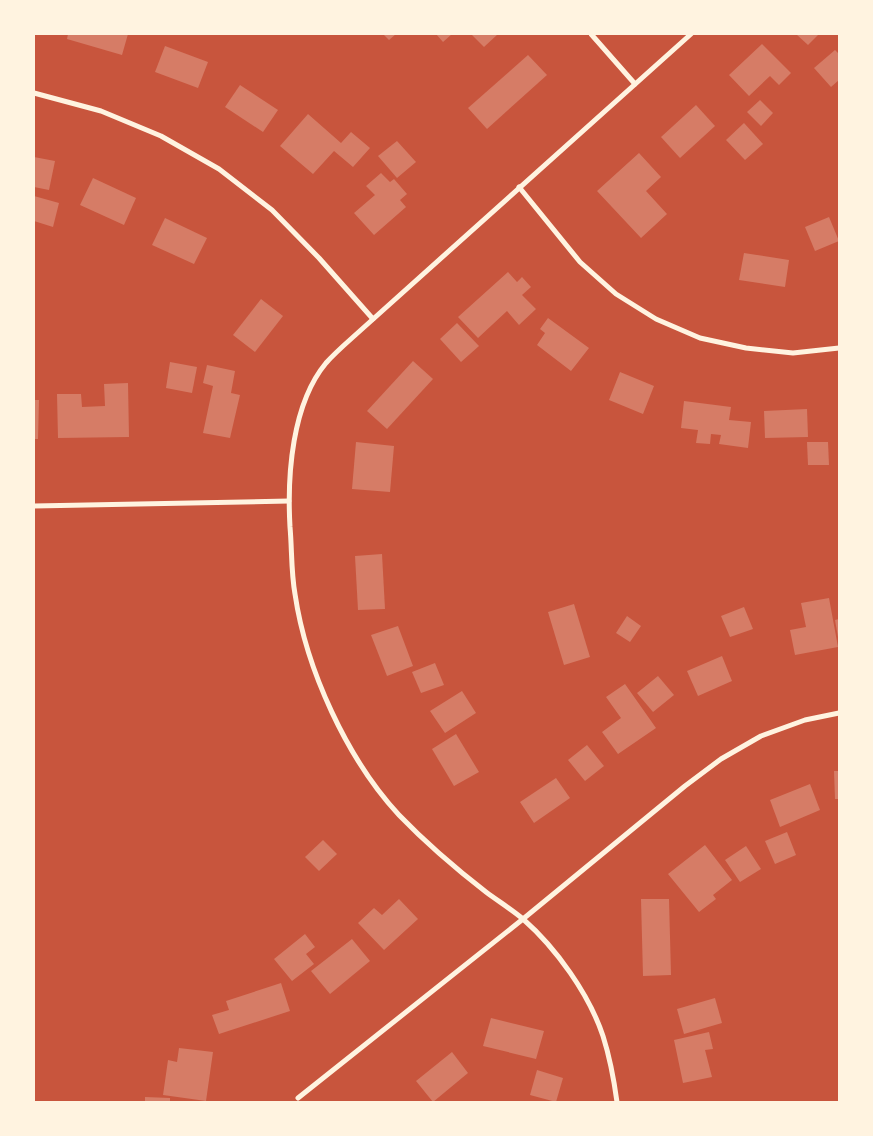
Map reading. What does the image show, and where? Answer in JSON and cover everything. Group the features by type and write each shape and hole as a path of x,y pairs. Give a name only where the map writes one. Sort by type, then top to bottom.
{"street":[{"path":"592,34 635,84"},
{"path":"617,1102 603,1035 584,994 557,955 523,919 441,856 397,814 359,764 331,709 308,652 295,593 289,501 295,433 306,397 325,364 519,187 691,34"},
{"path":"34,93 101,111 162,136 219,169 272,210 319,258 373,319"},
{"path":"519,187 580,262 616,294 656,319 700,338 746,348 793,353 839,348"},
{"path":"34,506 289,501"},
{"path":"298,1098 721,759 761,736 805,720 839,713"}],"building":[{"path":"68,34 128,34 122,55 67,39"},
{"path":"383,34 396,34 389,40"},
{"path":"436,34 452,34 443,42"},
{"path":"471,34 498,34 484,47"},
{"path":"796,34 819,34 808,45"},
{"path":"762,44 791,73 779,85 770,76 749,96 729,75"},
{"path":"165,46 208,62 198,88 155,72"},
{"path":"835,50 839,54 839,80 831,87 814,68"},
{"path":"528,55 547,75 487,129 468,108"},
{"path":"240,85 278,110 263,132 225,107"},
{"path":"760,100 773,113 761,126 747,112"},
{"path":"696,105 715,126 680,158 661,137"},
{"path":"308,114 341,143 351,132 370,148 353,167 334,151 313,174 280,146"},
{"path":"744,123 763,144 745,160 726,140"},
{"path":"397,141 416,162 397,178 378,156"},
{"path":"639,153 661,177 646,191 667,214 641,238 597,191"},
{"path":"34,157 55,161 49,190 34,187"},
{"path":"381,173 390,182 394,179 407,194 400,200 406,207 374,235 354,213 375,195 366,186"},
{"path":"93,178 136,198 124,225 80,205"},
{"path":"34,196 59,203 53,227 34,221"},
{"path":"829,217 839,241 815,251 805,227"},
{"path":"165,218 207,238 194,264 152,245"},
{"path":"744,253 789,260 785,287 739,280"},
{"path":"508,272 517,282 522,277 531,287 522,295 536,309 519,325 507,311 478,338 458,317"},
{"path":"261,299 283,316 255,352 233,335"},
{"path":"548,318 589,348 571,371 537,345 545,333 540,329"},
{"path":"457,323 479,346 461,362 440,339"},
{"path":"413,361 433,379 387,429 367,411"},
{"path":"170,362 197,367 192,393 166,388"},
{"path":"207,365 235,371 231,393 240,395 230,438 203,433 213,386 203,383"},
{"path":"620,372 654,386 643,414 609,400"},
{"path":"128,383 129,437 58,438 57,394 81,394 82,407 105,406 104,384"},
{"path":"34,400 39,400 38,439 34,439"},
{"path":"684,401 731,407 729,420 751,422 748,448 719,444 721,435 711,434 710,444 696,443 698,430 681,428"},
{"path":"807,409 808,437 765,438 764,411"},
{"path":"356,442 394,446 390,492 352,489"},
{"path":"807,442 828,442 829,465 808,465"},
{"path":"382,554 385,609 358,610 355,556"},
{"path":"829,598 838,647 795,655 790,630 806,627 801,603"},
{"path":"574,604 590,657 564,665 548,612"},
{"path":"744,607 753,629 730,637 721,616"},
{"path":"627,616 641,626 630,642 616,633"},
{"path":"839,619 839,637 838,637 835,620"},
{"path":"398,626 413,666 387,676 371,635"},
{"path":"722,656 732,681 698,696 687,671"},
{"path":"435,663 444,685 421,693 412,672"},
{"path":"658,676 674,695 653,712 637,693"},
{"path":"625,684 656,728 618,754 602,732 621,718 606,697"},
{"path":"462,691 476,713 445,733 430,711"},
{"path":"456,734 479,772 454,786 432,749"},
{"path":"587,745 604,766 585,781 568,760"},
{"path":"834,771 839,771 839,799 835,799"},
{"path":"556,778 570,798 534,823 520,802"},
{"path":"810,784 820,810 780,827 770,800"},
{"path":"787,832 796,855 775,864 765,841"},
{"path":"323,840 337,854 319,871 305,857"},
{"path":"705,845 732,880 713,895 716,899 699,912 668,874"},
{"path":"746,846 761,869 740,882 725,860"},
{"path":"399,899 418,919 384,950 358,923 374,908 382,915"},
{"path":"641,899 669,899 671,975 643,976"},
{"path":"305,934 315,947 306,954 314,964 292,981 274,959"},
{"path":"352,939 370,961 330,994 311,971"},
{"path":"281,983 290,1011 219,1034 212,1015 229,1010 226,1001"},
{"path":"715,998 722,1023 684,1034 677,1009"},
{"path":"491,1018 544,1031 536,1059 483,1046"},
{"path":"709,1032 713,1049 705,1050 712,1077 683,1083 674,1040"},
{"path":"179,1048 213,1052 206,1101 163,1095 168,1060 177,1062"},
{"path":"452,1052 468,1073 433,1102 416,1081"},
{"path":"537,1070 563,1078 556,1102 530,1095"},
{"path":"145,1097 170,1098 170,1102 145,1102"}]}
